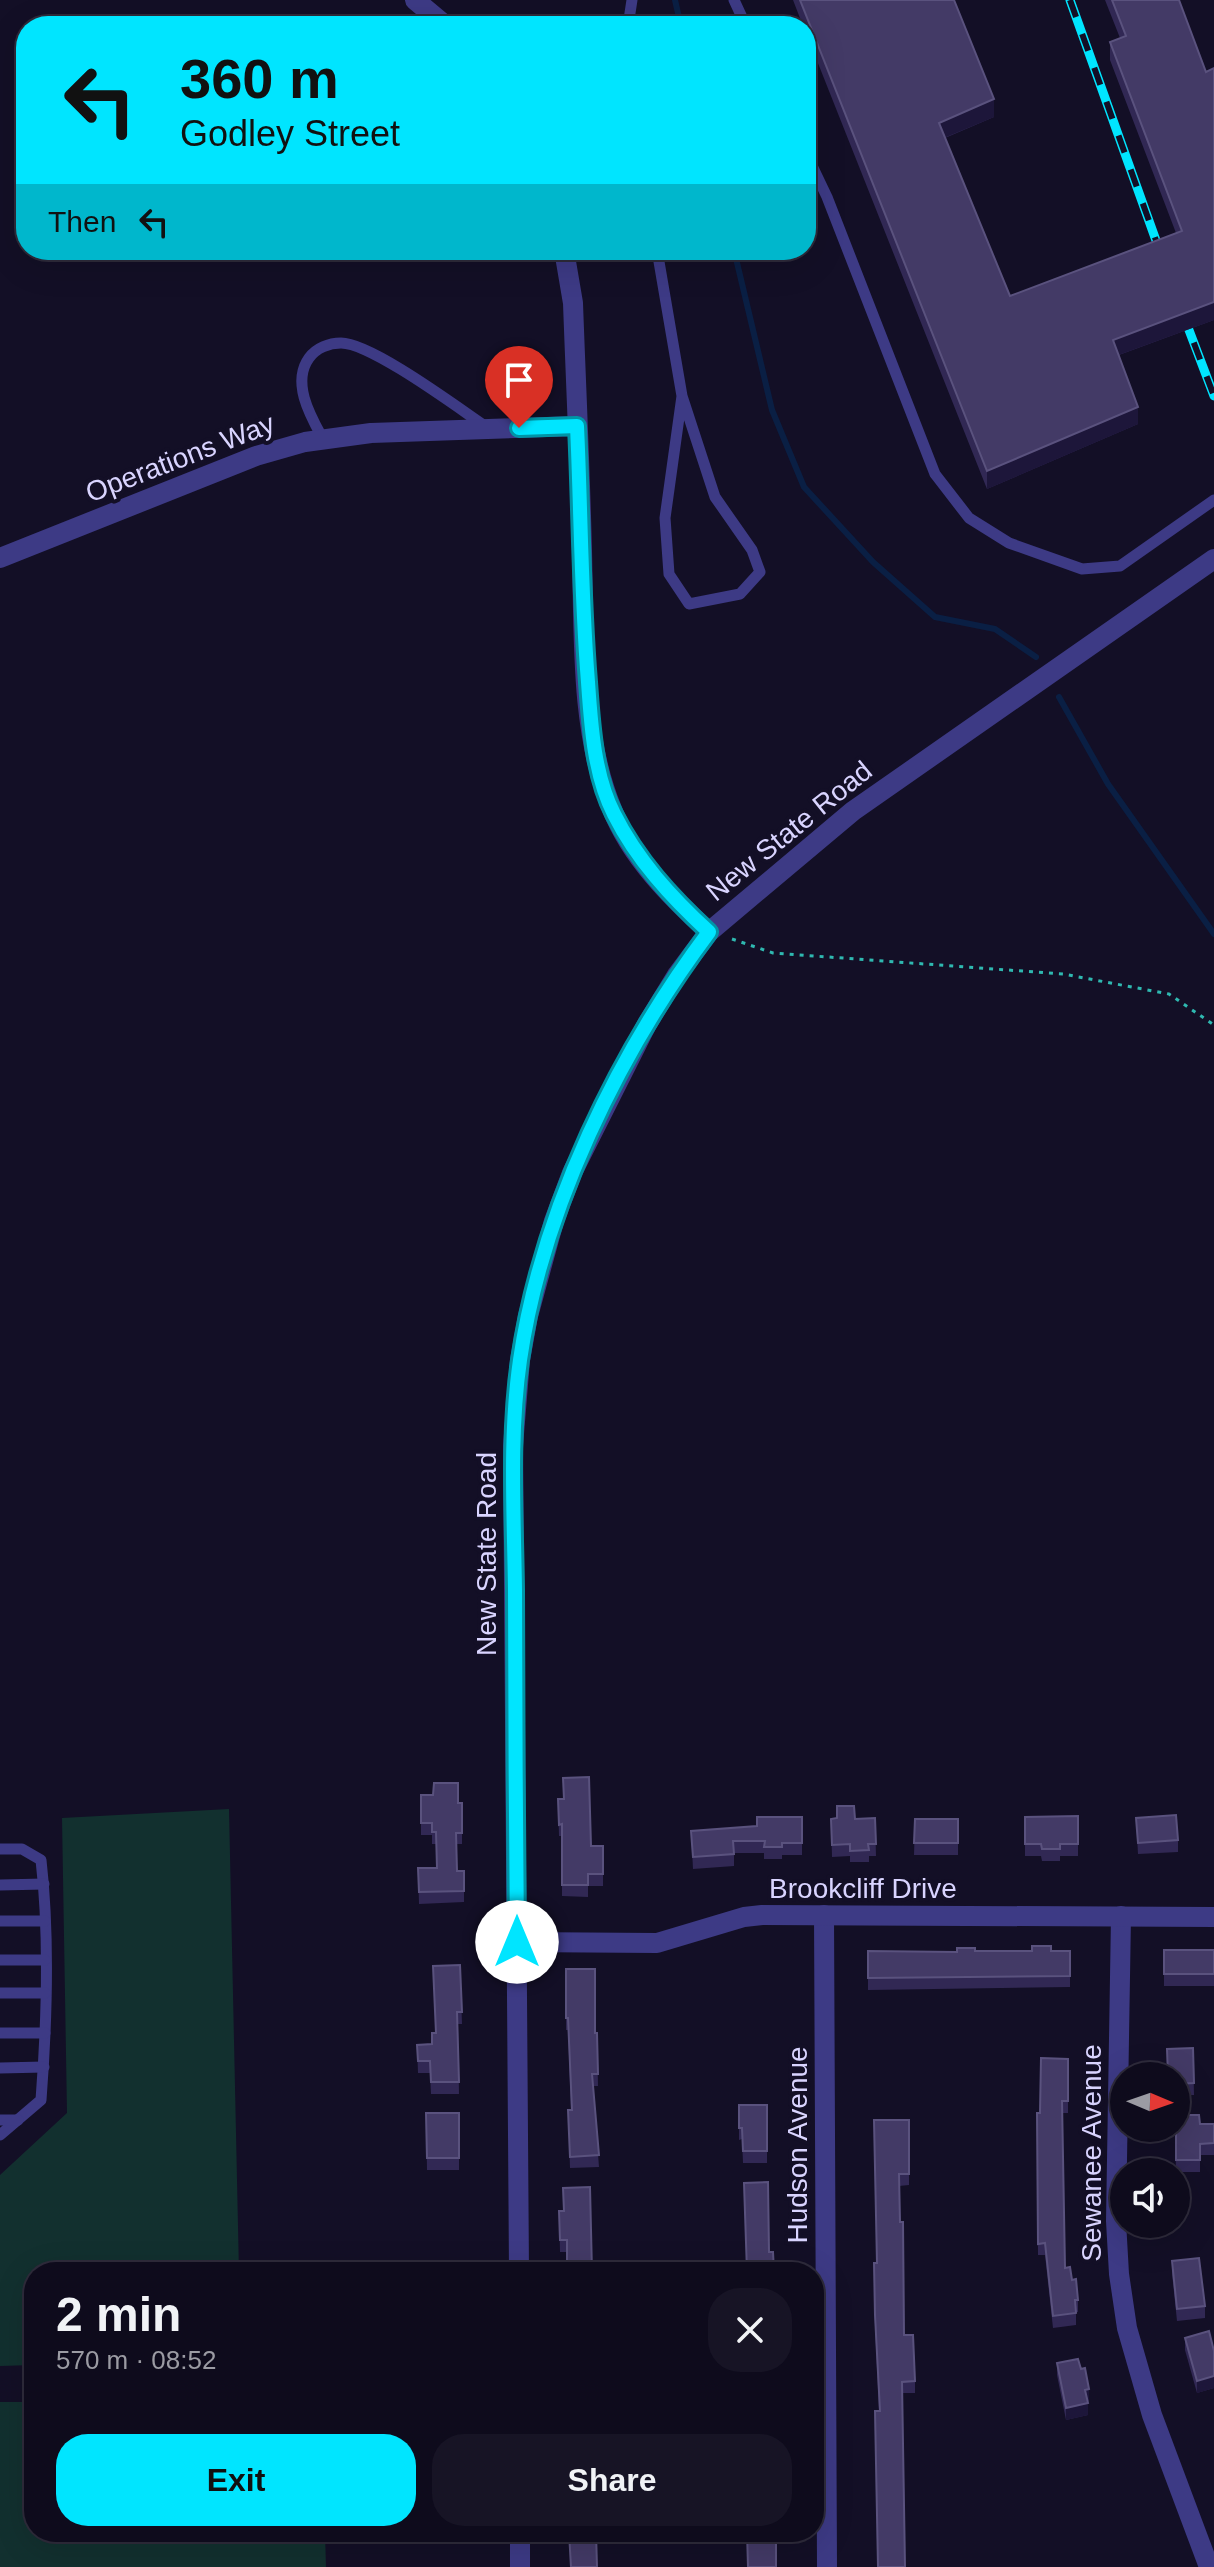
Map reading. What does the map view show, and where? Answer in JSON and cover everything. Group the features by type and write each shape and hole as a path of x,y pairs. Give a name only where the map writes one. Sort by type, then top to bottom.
{"street":[{"path":"416,0 434,16"},
{"path":"566,260 573,303 584,641 598,763 612,811 630,842 657,880 709,932"},
{"name":"Operations Way","path":"0,558 256,456 323,439 371,433 577,426"},
{"name":"New State Road","path":"519,2262 513,1446 520,1360 528,1316 554,1221 572,1173 647,1024 677,975 709,932 853,811 1214,559"},
{"name":"Hudson Avenue","path":"824,1915 827,2567"},
{"name":"Sewanee Avenue","path":"1121,1916 1116,2206 1119,2274 1127,2328 1152,2415 1209,2567"},
{"name":"Brookcliff Drive","path":"517,1942 657,1943 744,1917 1214,1917"},
{"path":"520,2542 520,2567"}],"lane":[{"path":"816,174 935,474 969,518 1009,543 1082,569 1120,566 1214,500"},
{"path":"659,260 682,396 715,497 752,550 760,572 740,594 689,604 669,574 665,518 682,396"},
{"path":"323,439 303,400 308,360 323,346 344,343 384,359 489,429"},
{"path":"0,1849 22,1849 41,1860 45,1921 45,2033 41,2100 0,2135"},
{"path":"0,1885 44,1884"},
{"path":"0,1921 45,1921"},
{"path":"0,1960 45,1960"},
{"path":"0,1993 45,1993"},
{"path":"0,2033 45,2033"},
{"path":"0,2068 44,2067"},
{"path":"0,2120 18,2120"}],"path":[{"path":"709,932 773,953 1063,974 1169,994 1214,1025"}],"green space":[{"path":"229,1809 239,2262 24,2262 24,2365 0,2366 0,2175 67,2113 62,1818"},
{"path":"0,2402 24,2402 24,2542 325,2542 326,2567 0,2567"}],"building":[{"path":"800,0 954,0 994,99 939,123 1010,296 1182,231 1110,42 1126,36 1112,0 1179,0 1206,72 1214,68 1214,302 1113,340 1138,407 987,471 816,40 816,16 806,16"},
{"path":"589,1777 591,1846 603,1846 603,1874 588,1874 588,1885 562,1885 562,1824 559,1825 558,1799 564,1799 563,1778"},
{"path":"434,1783 458,1783 462,1833 456,1833 457,1871 464,1871 464,1891 419,1892 418,1868 437,1868 436,1832 432,1832 432,1823 421,1823 421,1795 433,1795"},
{"path":"837,1806 854,1806 855,1819 875,1818 876,1844 868,1844 869,1850 850,1851 850,1844 832,1845 831,1819 837,1818"},
{"path":"1176,1815 1178,1840 1138,1843 1136,1818"},
{"path":"1078,1816 1078,1844 1060,1844 1060,1849 1042,1849 1041,1844 1025,1844 1025,1817"},
{"path":"757,1817 802,1817 802,1843 764,1847 765,1841 733,1841 734,1854 693,1857 691,1831 757,1826"},
{"path":"915,1819 958,1819 958,1843 914,1843"},
{"path":"1032,1946 1051,1946 1051,1951 1070,1951 1070,1976 868,1978 868,1951 957,1952 957,1948 975,1948 975,1951 1032,1951"},
{"path":"1164,1950 1214,1950 1214,1974 1164,1974"},
{"path":"460,1965 462,2012 457,2012 459,2082 431,2082 430,2061 418,2061 417,2045 432,2044 432,2033 436,2033 433,1966"},
{"path":"566,1969 595,1969 598,2074 592,2074 599,2155 570,2157 568,2110 572,2110"},
{"path":"1193,2048 1194,2083 1190,2083 1190,2062 1167,2062 1167,2049"},
{"path":"1041,2058 1068,2059 1068,2101 1062,2101 1065,2268 1070,2267 1072,2280 1076,2279 1078,2300 1075,2300 1076,2313 1053,2316 1045,2243 1038,2244 1037,2113 1040,2113"},
{"path":"739,2105 767,2105 767,2151 743,2151"},
{"path":"426,2113 459,2113 459,2158 427,2158"},
{"path":"1190,2115 1199,2115 1200,2124 1214,2124 1214,2143 1200,2144 1200,2160 1176,2158 1176,2142 1190,2142"},
{"path":"874,2120 909,2120 909,2174 899,2174 900,2222 903,2222 904,2335 913,2335 915,2381 902,2382 905,2567 878,2567 875,2411 880,2411 875,2315"},
{"path":"768,2182 769,2252 773,2252 774,2262 747,2262 744,2183"},
{"path":"590,2187 592,2262 567,2262 567,2240 560,2240 559,2211 564,2211 563,2188"},
{"path":"1199,2258 1205,2306 1177,2309 1172,2261"},
{"path":"1209,2331 1214,2351 1214,2376 1197,2381 1185,2338"},
{"path":"1078,2359 1081,2369 1085,2368 1088,2403 1066,2408 1057,2363"},
{"path":"570,2542 596,2542 597,2567 571,2567"},
{"path":"747,2542 776,2542 776,2567 748,2567"}],"waterway":[{"path":"675,0 679,16"},
{"path":"736,260 772,410 804,487 873,562 935,617 995,629 1036,657"},
{"path":"1059,697 1108,784 1214,934"}],"railway":[{"path":"1070,0 1163,260"},
{"path":"1181,309 1214,396"}],"route":[{"path":"517,1942 513,1446 520,1360 528,1316 554,1221 592,1129 647,1024 677,975 709,932 657,880 630,842 612,811 598,763 584,641 577,426 519,428"}]}
